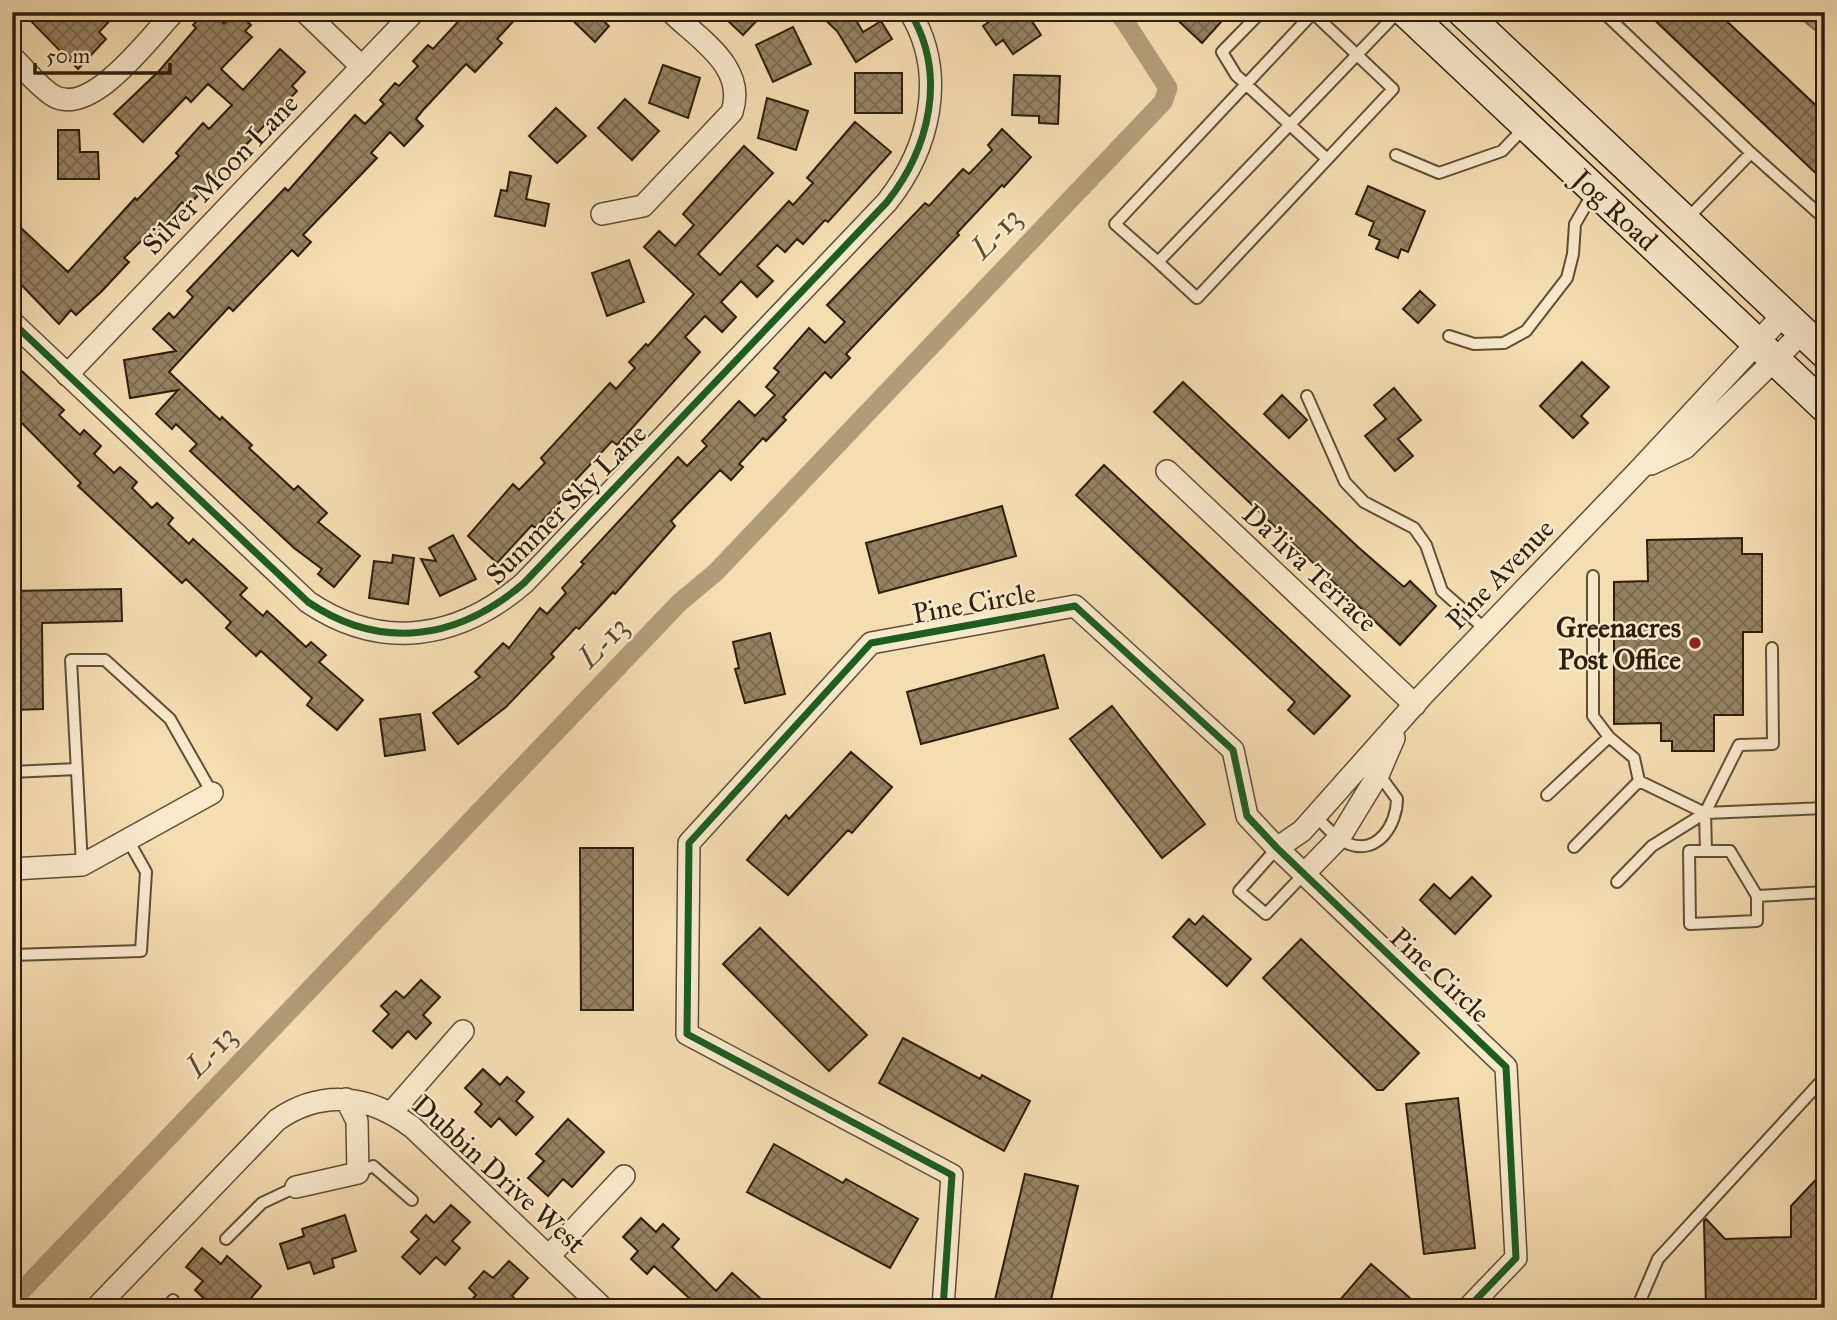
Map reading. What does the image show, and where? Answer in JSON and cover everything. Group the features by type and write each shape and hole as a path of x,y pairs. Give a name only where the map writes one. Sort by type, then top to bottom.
{"main road":[{"name":"Jog Road","path":"1406,12 1825,407"},
{"name":"Jog Road","path":"1463,12 1825,353"}],"street":[{"path":"12,57 53,96 78,100 102,87 174,12"},
{"path":"305,12 362,67"},
{"name":"Silver Moon Lane","path":"67,375 414,12"},
{"path":"602,214 643,206 732,111 736,99 732,73 724,62 671,12"},
{"name":"Summer Sky Lane","path":"12,323 278,576 318,610 355,626 407,634 433,631 477,617 524,583 903,182 920,146 930,108 927,55 910,12"},
{"name":"Pine Avenue","path":"1303,875 1340,837 1374,765 1409,712 1485,629 1640,469 1767,353 1793,323"},
{"name":"Da'liva Terrace","path":"1167,471 1409,712"},
{"name":"Pine Circle","path":"943,1308 952,1175 687,1034 690,843 871,643 1075,606 1233,750 1247,816 1303,875 1506,1067 1517,1258 1468,1308"},
{"name":"Pine Avenue","path":"1277,848 1302,831 1315,816 1374,765"},
{"path":"12,869 82,864 212,793"},
{"path":"392,1112 463,1031"},
{"path":"296,1187 358,1172 357,1121 346,1099"},
{"name":"Dubbin Drive West","path":"96,1308 277,1120 312,1102 346,1099 366,1102 392,1112 411,1126 603,1308"},
{"path":"549,1256 624,1176"}],"lane":[{"path":"1261,12 1222,52 1246,85 1327,159"},
{"path":"1158,261 1398,12"},
{"path":"1603,12 1751,153 1825,219"},
{"path":"1314,13 1358,54 1393,89 1197,298 1115,224 1314,13"},
{"path":"1396,155 1439,173 1502,150 1526,126"},
{"path":"1685,221 1751,153"},
{"path":"1449,336 1474,344 1503,342 1526,331 1566,278 1573,254 1575,224 1595,191"},
{"path":"1307,396 1345,482 1364,502 1414,528 1426,545 1442,591 1485,629"},
{"path":"1593,576 1593,716 1609,737 1634,758 1639,781"},
{"path":"1706,851 1705,813 1739,745 1773,744 1772,648"},
{"path":"82,864 71,660 105,660 170,719 212,793"},
{"path":"1547,795 1609,737"},
{"path":"1315,816 1349,844 1367,846 1381,839 1392,824 1397,799 1374,765"},
{"path":"12,772 77,769"},
{"path":"1639,781 1705,813 1825,807"},
{"path":"1574,847 1639,781"},
{"path":"1617,882 1652,846 1705,813"},
{"path":"12,955 141,951 146,872 128,839"},
{"path":"1277,848 1239,891 1266,914 1303,875"},
{"path":"1689,851 1730,851 1757,896 1757,921 1690,924 1689,851"},
{"path":"1757,896 1825,892"},
{"path":"1637,1308 1658,1259 1825,1077"},
{"path":"358,1172 373,1166 412,1200"},
{"path":"226,1239 262,1203 296,1187"}],"shaded area":[{"path":"1793,12 1825,12 1825,38"}],"building":[{"path":"22,12 118,12 99,32 106,39 78,69"},
{"path":"205,12 212,12 224,24 238,12 251,25 245,31 252,37 221,69 243,90 280,49 305,72 292,86 297,91 187,207 182,202 150,242 145,237 124,258 129,262 102,291 76,315 71,310 59,324 12,275 12,239 22,229 68,272 135,198 137,200 179,156 176,153 203,123 209,129 232,105 208,84 191,102 186,97 143,142 114,114 159,71 196,28 193,25"},
{"path":"467,12 522,12 497,39 502,43 475,72 466,64 424,109 416,119 423,126 404,146 390,132 371,153 377,158 303,235 311,242 298,256 292,250 233,311 229,307 169,372 220,420 222,417 252,445 249,448 294,490 298,486 327,513 318,522 360,556 334,587 318,574 322,569 294,548 190,451 197,444 176,424 172,429 156,414 178,390 130,398 124,360 176,351 153,329 169,313 174,318 193,297 187,291 285,188 288,191 355,115 365,124 384,104 380,100 395,83 399,86 418,66 413,61 428,45 433,49"},
{"path":"564,12 594,12 609,26 595,42"},
{"path":"735,12 765,12 743,35 727,20"},
{"path":"817,12 851,12 863,32 881,21 892,39 856,62 837,31"},
{"path":"1003,12 1026,12 1041,35 1013,54 1003,40 996,45 983,26"},
{"path":"1169,12 1230,12 1202,43"},
{"path":"1646,12 1717,12 1825,114 1825,182"},
{"path":"793,27 811,64 773,82 756,45"},
{"path":"663,65 700,78 688,118 649,103"},
{"path":"855,73 902,73 902,113 855,113"},
{"path":"1014,75 1060,76 1058,124 1039,123 1039,116 1012,115"},
{"path":"767,98 808,111 796,150 758,138"},
{"path":"625,99 659,131 632,160 598,128"},
{"path":"556,108 586,136 557,163 529,136"},
{"path":"855,122 891,152 828,222 825,220 803,244 797,239 785,252 777,245 757,266 773,281 757,297 741,281 721,302 736,317 722,332 705,316 685,337 700,352 617,445 612,441 560,497 563,499 535,528 532,525 497,563 468,536 513,484 519,490 545,463 541,458 610,383 616,389 635,368 629,362 646,344 648,346 694,294 644,247 659,231 675,246 694,225 683,214 744,146 773,173 698,254 720,275 789,201 793,205 813,183 807,178"},
{"path":"1002,129 1031,157 846,354 850,358 831,378 825,372 783,417 786,420 766,441 763,438 739,464 743,467 731,480 720,470 671,521 675,526 615,594 613,592 579,629 576,627 551,654 554,657 506,707 458,744 433,713 480,677 475,672 503,643 509,648 540,608 547,614 566,593 562,588 584,564 581,562 678,457 687,466 707,446 702,441 739,401 755,416 775,395 766,387 779,372 774,368 809,328 825,343 845,322 827,305 925,203 929,206 963,169 969,174 992,150 988,145"},
{"path":"58,130 79,130 80,152 98,152 99,179 58,179"},
{"path":"510,172 531,176 526,199 549,204 545,226 495,216 501,190 507,191"},
{"path":"1368,186 1425,211 1408,252 1401,249 1398,258 1376,249 1380,240 1369,235 1374,222 1356,214"},
{"path":"629,260 644,302 607,316 592,273"},
{"path":"1420,291 1435,305 1418,323 1403,309"},
{"path":"12,362 64,410 59,415 80,435 84,430 101,446 94,454 114,473 120,467 137,482 132,488 152,508 157,503 173,518 168,524 189,544 193,539 247,588 240,595 263,616 267,611 306,647 311,642 326,655 319,662 363,700 337,730 307,705 312,698 261,651 256,656 226,628 231,622 186,579 182,583 78,486 81,483 12,413"},
{"path":"1582,362 1609,387 1581,416 1588,423 1573,438 1540,406"},
{"path":"1183,382 1358,547 1404,587 1410,581 1436,606 1400,645 1154,412"},
{"path":"1394,388 1421,420 1398,439 1413,456 1395,471 1365,436 1386,419 1374,405"},
{"path":"1282,395 1307,420 1289,438 1264,414"},
{"path":"1104,465 1350,696 1314,734 1288,710 1295,702 1076,495"},
{"path":"1002,506 1016,556 879,593 866,543"},
{"path":"453,535 476,579 440,596 421,559 436,561 429,548"},
{"path":"1742,538 1742,554 1762,554 1762,632 1743,632 1743,715 1714,715 1714,751 1672,751 1672,741 1661,741 1661,723 1614,724 1614,582 1648,581 1647,540"},
{"path":"393,555 414,558 408,604 369,598 374,561 392,563"},
{"path":"121,589 122,621 42,623 43,709 12,710 12,591"},
{"path":"770,633 785,694 745,703 735,669 739,668 733,642"},
{"path":"1044,655 1058,708 921,744 907,692"},
{"path":"1112,706 1205,824 1162,858 1070,739"},
{"path":"420,714 425,750 385,756 380,719"},
{"path":"851,752 892,787 852,833 848,830 788,895 747,860 786,815 789,819"},
{"path":"580,848 633,848 633,1010 581,1010"},
{"path":"1472,877 1491,896 1455,934 1420,900 1434,884 1450,899"},
{"path":"1203,916 1251,959 1227,986 1173,937 1189,919 1195,925"},
{"path":"760,928 867,1035 829,1071 723,964"},
{"path":"1301,939 1419,1053 1383,1090 1377,1090 1263,978"},
{"path":"421,980 440,997 423,1015 431,1023 416,1039 408,1031 392,1048 373,1031 389,1014 381,1006 396,991 404,998"},
{"path":"903,1038 980,1079 982,1075 1030,1101 1004,1151 879,1083"},
{"path":"483,1069 500,1085 507,1077 524,1092 516,1101 533,1117 516,1135 499,1118 491,1127 475,1112 482,1104 465,1088"},
{"path":"1458,1098 1475,1248 1424,1254 1406,1104"},
{"path":"568,1119 604,1152 572,1187 563,1179 548,1196 528,1178 544,1161 536,1154"},
{"path":"774,1144 843,1183 846,1179 918,1219 890,1268 747,1192"},
{"path":"1825,1170 1825,1308 1706,1308 1704,1221 1706,1219 1725,1239 1791,1237 1791,1206"},
{"path":"1025,1174 1078,1186 1049,1308 993,1308"},
{"path":"451,1205 470,1222 452,1241 460,1248 445,1265 436,1257 420,1274 402,1257 419,1239 411,1232 426,1215 434,1223"},
{"path":"345,1215 356,1251 332,1259 334,1267 314,1274 310,1262 288,1269 280,1244 304,1236 302,1229"},
{"path":"641,1218 656,1232 663,1224 679,1239 672,1247 716,1291 732,1273 761,1299 752,1308 700,1308 654,1266 647,1274 631,1259 638,1251 623,1237"},
{"path":"202,1248 221,1264 227,1256 261,1286 243,1308 227,1308 217,1299 211,1305 195,1290 203,1281 186,1267"},
{"path":"509,1261 528,1278 512,1296 525,1308 464,1308 476,1295 469,1288 484,1271 493,1278"},
{"path":"1371,1264 1410,1298 1402,1308 1333,1308"}],"waterway":[{"name":"L-13","path":"12,1301 679,603 716,572 1163,102 1168,88 1116,12"}],"cycle path":[{"path":"12,322 308,602 336,618 364,628 392,633 447,627 473,617 524,583 887,202 914,159 928,111 928,61 922,36 910,12"},
{"path":"943,1308 952,1175 687,1034 689,843 871,643 1075,606 1233,750 1247,816 1277,848 1506,1067 1516,1258 1468,1308"}],"place":[{"name":"Greenacres Post Office","path":"1695,643"}]}
